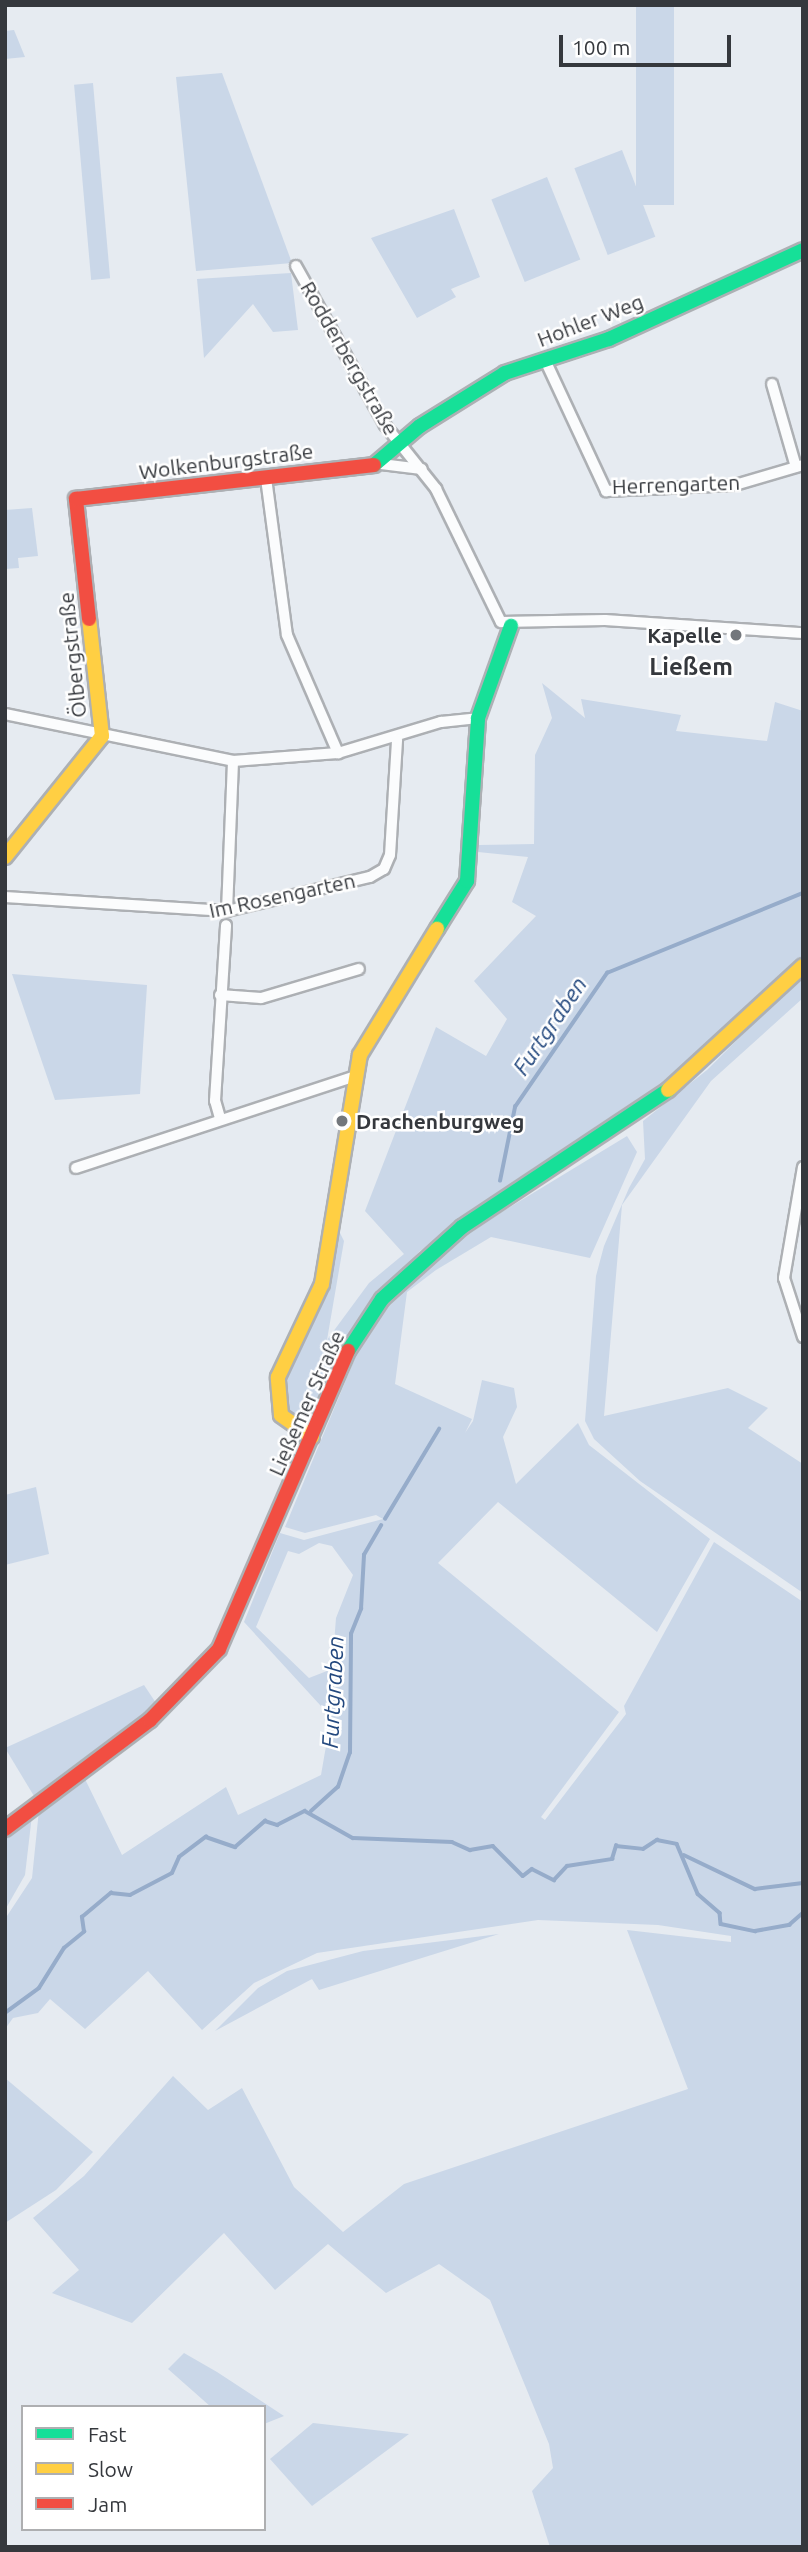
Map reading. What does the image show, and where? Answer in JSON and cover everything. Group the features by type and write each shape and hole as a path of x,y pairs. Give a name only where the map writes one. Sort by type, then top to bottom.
{"street":[{"name":"Hohler Weg","path":"399,441 505,373 609,339 803,250"},
{"name":"Rodderbergstraße","path":"296,266 399,441 422,468 491,608 511,626"},
{"name":"Herrengarten","path":"545,360 606,491 735,485 799,466"},
{"path":"772,384 799,466"},
{"path":"381,464 399,441"},
{"name":"Wolkenburgstraße","path":"76,499 381,464 422,468"},
{"path":"266,478 287,635 338,753"},
{"name":"Ölbergstraße","path":"5,858 102,736 76,499"},
{"path":"312,1437 290,1425 275,1399 278,1377 322,1284 360,1055 467,881 478,718 511,626 606,620 803,633"},
{"path":"5,714 233,761 338,753 397,739 441,722 478,718"},
{"name":"Im Rosengarten","path":"5,897 227,911 384,869 397,739"},
{"path":"227,911 233,761"},
{"path":"220,1118 215,1101 226,925"},
{"name":"Ließemer Straße","path":"5,1829 150,1720 219,1649 351,1345 382,1299 422,1257 630,1120 751,1020 803,966"},
{"path":"220,995 261,998 359,969"},
{"path":"76,1168 220,1118 356,1076"},
{"path":"803,1167 784,1278 803,1337"}],"shaded area":[{"path":"636,5 674,5 674,205 636,205"},
{"path":"14,30 25,57 5,59 5,31"},
{"path":"222,73 292,263 196,271 176,77"},
{"path":"93,83 110,278 91,280 74,85"},
{"path":"622,150 655,237 608,255 574,168"},
{"path":"547,177 580,260 525,282 491,199"},
{"path":"454,209 480,277 451,289 456,297 417,318 371,238"},
{"path":"291,273 298,330 273,332 253,304 204,358 197,279"},
{"path":"32,508 38,556 18,558 19,568 5,569 5,510"},
{"path":"542,683 585,718 581,699 681,715 676,731 767,741 775,702 803,711 803,956 696,1061 614,1124 420,1251 362,1316 310,1415 300,1422 282,1401 283,1379 309,1332 340,1233 344,1241 327,1340 369,1283 404,1254 365,1211 436,1027 486,1056 507,1019 474,981 536,916 512,902 528,857 478,852 479,845 534,844 535,755 552,718"},
{"path":"12,974 147,985 140,1094 55,1100"},
{"path":"803,974 803,998 711,1081 622,1205 604,1416 728,1388 768,1408 748,1428 803,1464 803,1593 640,1481 594,1439 585,1421 596,1276 604,1246 629,1188 645,1159 643,1121 707,1070"},
{"path":"627,1136 637,1152 590,1258 491,1237 436,1270 407,1292 395,1384 472,1419 465,1433 473,1421 482,1380 514,1388 517,1407 503,1437 516,1484 578,1423 589,1445 710,1539 657,1632 498,1502 438,1563 619,1712 541,1817 545,1820 626,1714 624,1706 714,1542 803,1602 803,2547 550,2547 532,2491 553,2468 549,2444 490,2300 439,2264 386,2293 328,2244 275,2290 224,2233 132,2323 52,2293 79,2270 33,2218 84,2176 173,2076 208,2110 242,2088 294,2187 343,2232 404,2184 688,2089 627,1930 731,1942 731,1936 658,1925 538,1920 317,1953 254,1983 202,2030 148,1971 85,2029 50,1999 38,2013 13,2018 5,2029 5,1919 32,1878 39,1810 85,1779 122,1855 226,1787 238,1815 321,1775 331,1717 244,1622 280,1533 304,1540 383,1519 376,1515 305,1533 285,1527 358,1351 381,1311 459,1238","holes":["319,1543 332,1546 353,1575 336,1618 332,1669 309,1678 256,1627 288,1551 299,1554"]},
{"path":"36,1487 49,1554 5,1565 5,1495"},
{"path":"144,1685 158,1706 37,1801 5,1748"},
{"path":"32,1815 25,1875 5,1910 5,1835"},
{"path":"499,1934 319,1990 312,1979 215,2031 258,1988 287,1971 363,1951"},
{"path":"5,2078 93,2152 56,2190 5,2223"},
{"path":"184,2353 284,2416 266,2423 266,2405 209,2405 168,2369"},
{"path":"313,2423 409,2434 312,2506 270,2459"}],"waterway":[{"name":"Furtgraben","path":"500,1181 515,1107 607,973 803,893"},
{"name":"Furtgraben","path":"385,1519 439,1429"},
{"name":"Furtgraben","path":"311,1811 338,1787 350,1753 351,1634 361,1609 364,1555 381,1525"},
{"path":"5,2013 39,1988 64,1948 84,1932 82,1917 111,1893 130,1895 172,1873 179,1857 206,1837 235,1847 265,1821 277,1825 305,1811 353,1838 452,1842 470,1850 493,1846 523,1876 532,1869 554,1880 567,1866 612,1859 616,1846 643,1849 657,1840 677,1844 698,1894 720,1913 721,1924 755,1931 789,1925 803,1913"},
{"path":"684,1855 755,1889 803,1883"}],"traffic: fast":[{"path":"374,465 420,426 505,373 609,339 803,250"},
{"path":"437,929 467,881 478,718 511,626"},
{"path":"348,1351 382,1299 462,1227 668,1090"}],"traffic: slow":[{"path":"5,857 102,736 89,619"},
{"path":"312,1437 281,1415 278,1377 322,1284 360,1055 437,929"},
{"path":"668,1090 803,966"}],"traffic: jam":[{"path":"89,619 76,499 374,465"},
{"path":"5,1829 150,1720 219,1649 348,1351"}],"place":[{"name":"Kapelle","path":"736,635"},
{"name":"Drachenburgweg","path":"342,1121"}],"district":[{"name":"Ließem","path":"691,667"}]}
